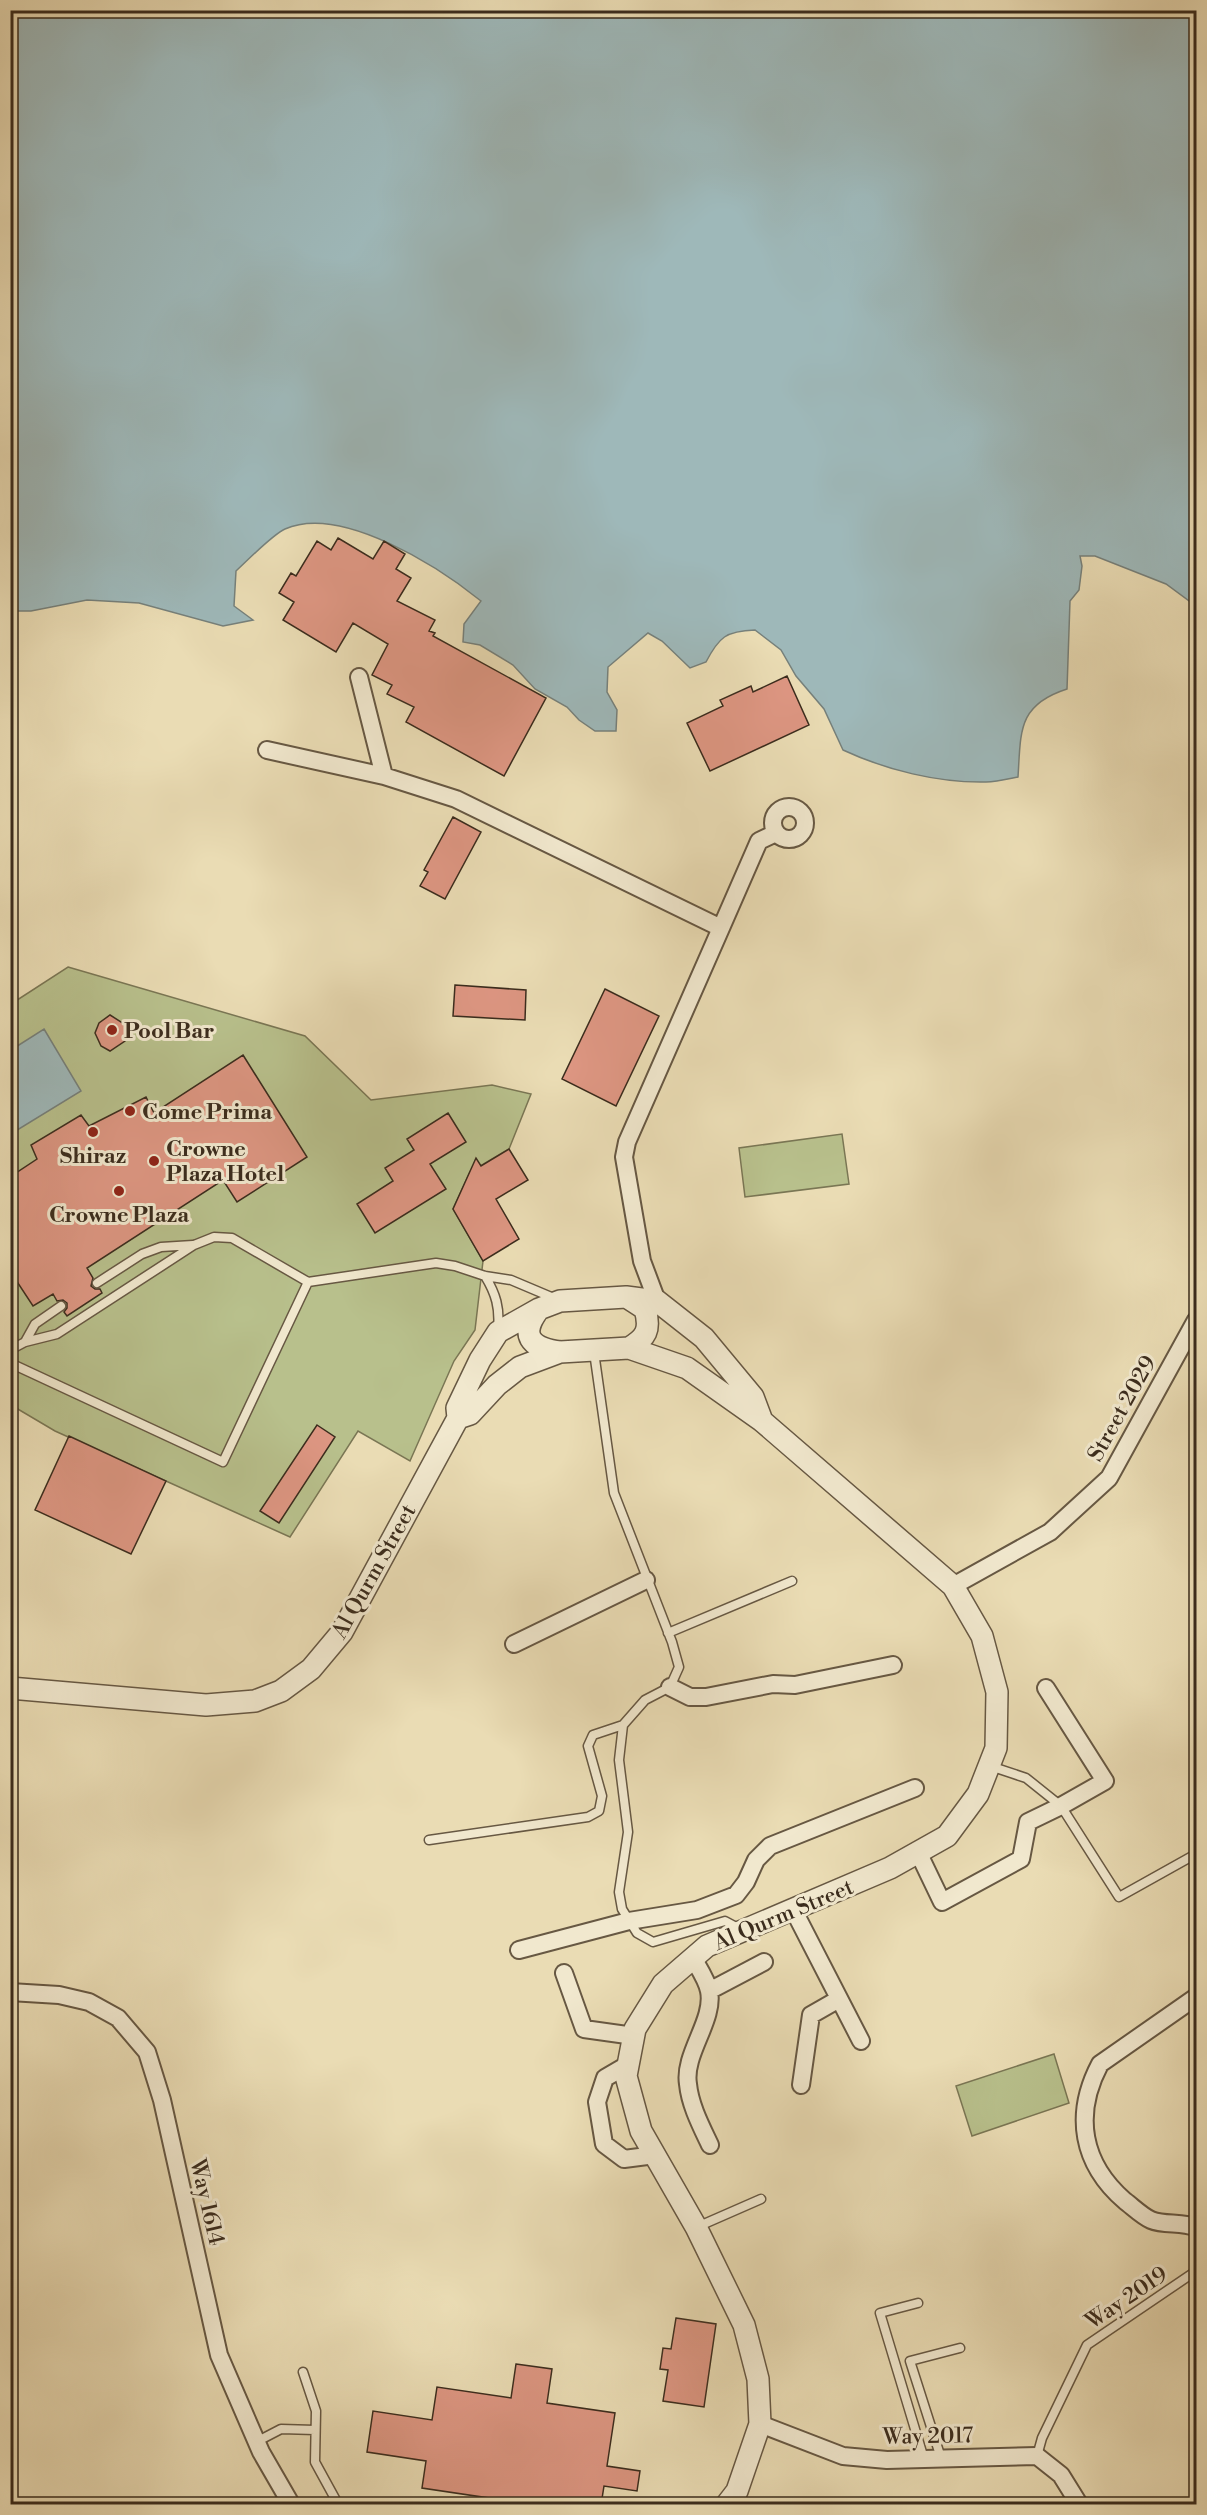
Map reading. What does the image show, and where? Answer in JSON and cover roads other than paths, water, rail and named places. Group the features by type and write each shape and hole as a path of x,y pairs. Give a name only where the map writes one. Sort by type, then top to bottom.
{"street":[{"path":"359,677 384,776"},
{"path":"267,750 384,776 456,799 721,928"},
{"path":"657,1301 642,1261 624,1157 627,1142 759,841 776,833"},
{"path":"626,1297 645,1310 648,1320 648,1328 642,1340 629,1348"},
{"name":"Al Qurm Street","path":"10,1688 207,1705 255,1701 281,1691 311,1669 342,1632 458,1418 457,1408 480,1360 498,1332 539,1309 560,1301 626,1297 657,1301 704,1338 753,1397 762,1421"},
{"path":"539,1309 531,1320 528,1332 532,1342 542,1349 560,1352"},
{"name":"Street 2029","path":"953,1586 1050,1532 1109,1478 1197,1320"},
{"name":"Al Qurm Street","path":"458,1418 470,1414 497,1385 520,1367 560,1352 629,1348 687,1368 762,1421 953,1586 982,1636 997,1692 996,1748 978,1794 947,1836 890,1868 707,1946 663,1984 635,2029 626,2076 640,2131 696,2228 744,2325 758,2379 760,2424 737,2491 727,2505"},
{"path":"514,1644 646,1580"},
{"path":"670,1687 690,1697 706,1697 773,1684 795,1685 893,1665"},
{"path":"918,1852 942,1902 1021,1859 1028,1822 1105,1781 1046,1688"},
{"path":"519,1950 630,1921 697,1910 736,1895 746,1882 756,1860 770,1846 915,1788"},
{"path":"793,1909 861,2041"},
{"path":"693,1958 710,1991 708,2008 692,2056 687,2083 698,2120 710,2145"},
{"path":"710,1991 764,1962"},
{"path":"564,1973 584,2029 634,2036"},
{"name":"Way 1614","path":"10,1992 59,1995 90,2002 118,2018 147,2052 162,2100 219,2355 256,2442 291,2505"},
{"path":"1197,1997 1100,2064 1094,2077 1083,2122 1095,2167 1113,2190 1152,2220 1197,2228"},
{"path":"801,2085 811,2015 839,1999"},
{"path":"628,2064 605,2078 597,2102 604,2144 624,2159 655,2155"},
{"name":"Way 2017","path":"760,2424 843,2456 887,2460 1037,2456"},
{"path":"1037,2456 1061,2475 1079,2505"}],"lane":[{"path":"10,1350 25,1342 57,1334 194,1245 214,1237 232,1238 308,1281 436,1263 455,1266 485,1276 511,1280 560,1301"},
{"path":"97,1283 161,1247 194,1245"},
{"path":"485,1276 493,1290 500,1311 498,1332"},
{"path":"10,1363 223,1462 308,1281"},
{"path":"25,1342 34,1324 61,1306"},
{"path":"429,1840 588,1817 599,1811 602,1796 588,1746 593,1735 623,1725 645,1700 670,1687 679,1667 614,1494 594,1351"},
{"path":"668,1633 792,1581"},
{"path":"623,1725 619,1760 628,1832 620,1892 622,1909 637,1933 653,1942 725,1921 743,1930"},
{"path":"989,1766 1026,1778 1061,1806 1119,1897 1197,1854"},
{"path":"696,2228 761,2199"},
{"name":"Way 2019","path":"1037,2456 1042,2438 1087,2345 1197,2271"},
{"path":"918,2303 880,2313 932,2459"},
{"path":"932,2459 910,2361 960,2348"},
{"path":"303,2372 316,2411 315,2462 338,2505"},
{"path":"256,2442 280,2429 315,2430"}],"water":[{"path":"11,10 1196,11 1196,606 1166,584 1095,556 1080,556 1082,566 1079,590 1070,601 1067,689 1039,703 1030,712 1022,734 1018,777 986,782 949,780 913,774 877,764 843,750 824,709 796,676 781,650 755,630 737,632 724,637 706,662 690,668 662,641 648,633 608,667 607,692 617,710 616,731 595,731 579,720 567,707 535,689 513,665 480,645 463,642 464,624 481,601 441,572 388,543 361,532 333,525 308,524 285,529 267,542 236,571 234,606 253,620 223,626 139,603 87,600 31,611 11,611"},
{"path":"44,1029 81,1091 14,1132 10,1127 11,1050"}],"place":[{"name":"Pool Bar","path":"112,1030"},
{"name":"Come Prima","path":"130,1111"},
{"name":"Shiraz","path":"93,1132"},
{"name":"Crowne Plaza Hotel","path":"154,1161"},
{"name":"Crowne Plaza","path":"119,1191"}]}
